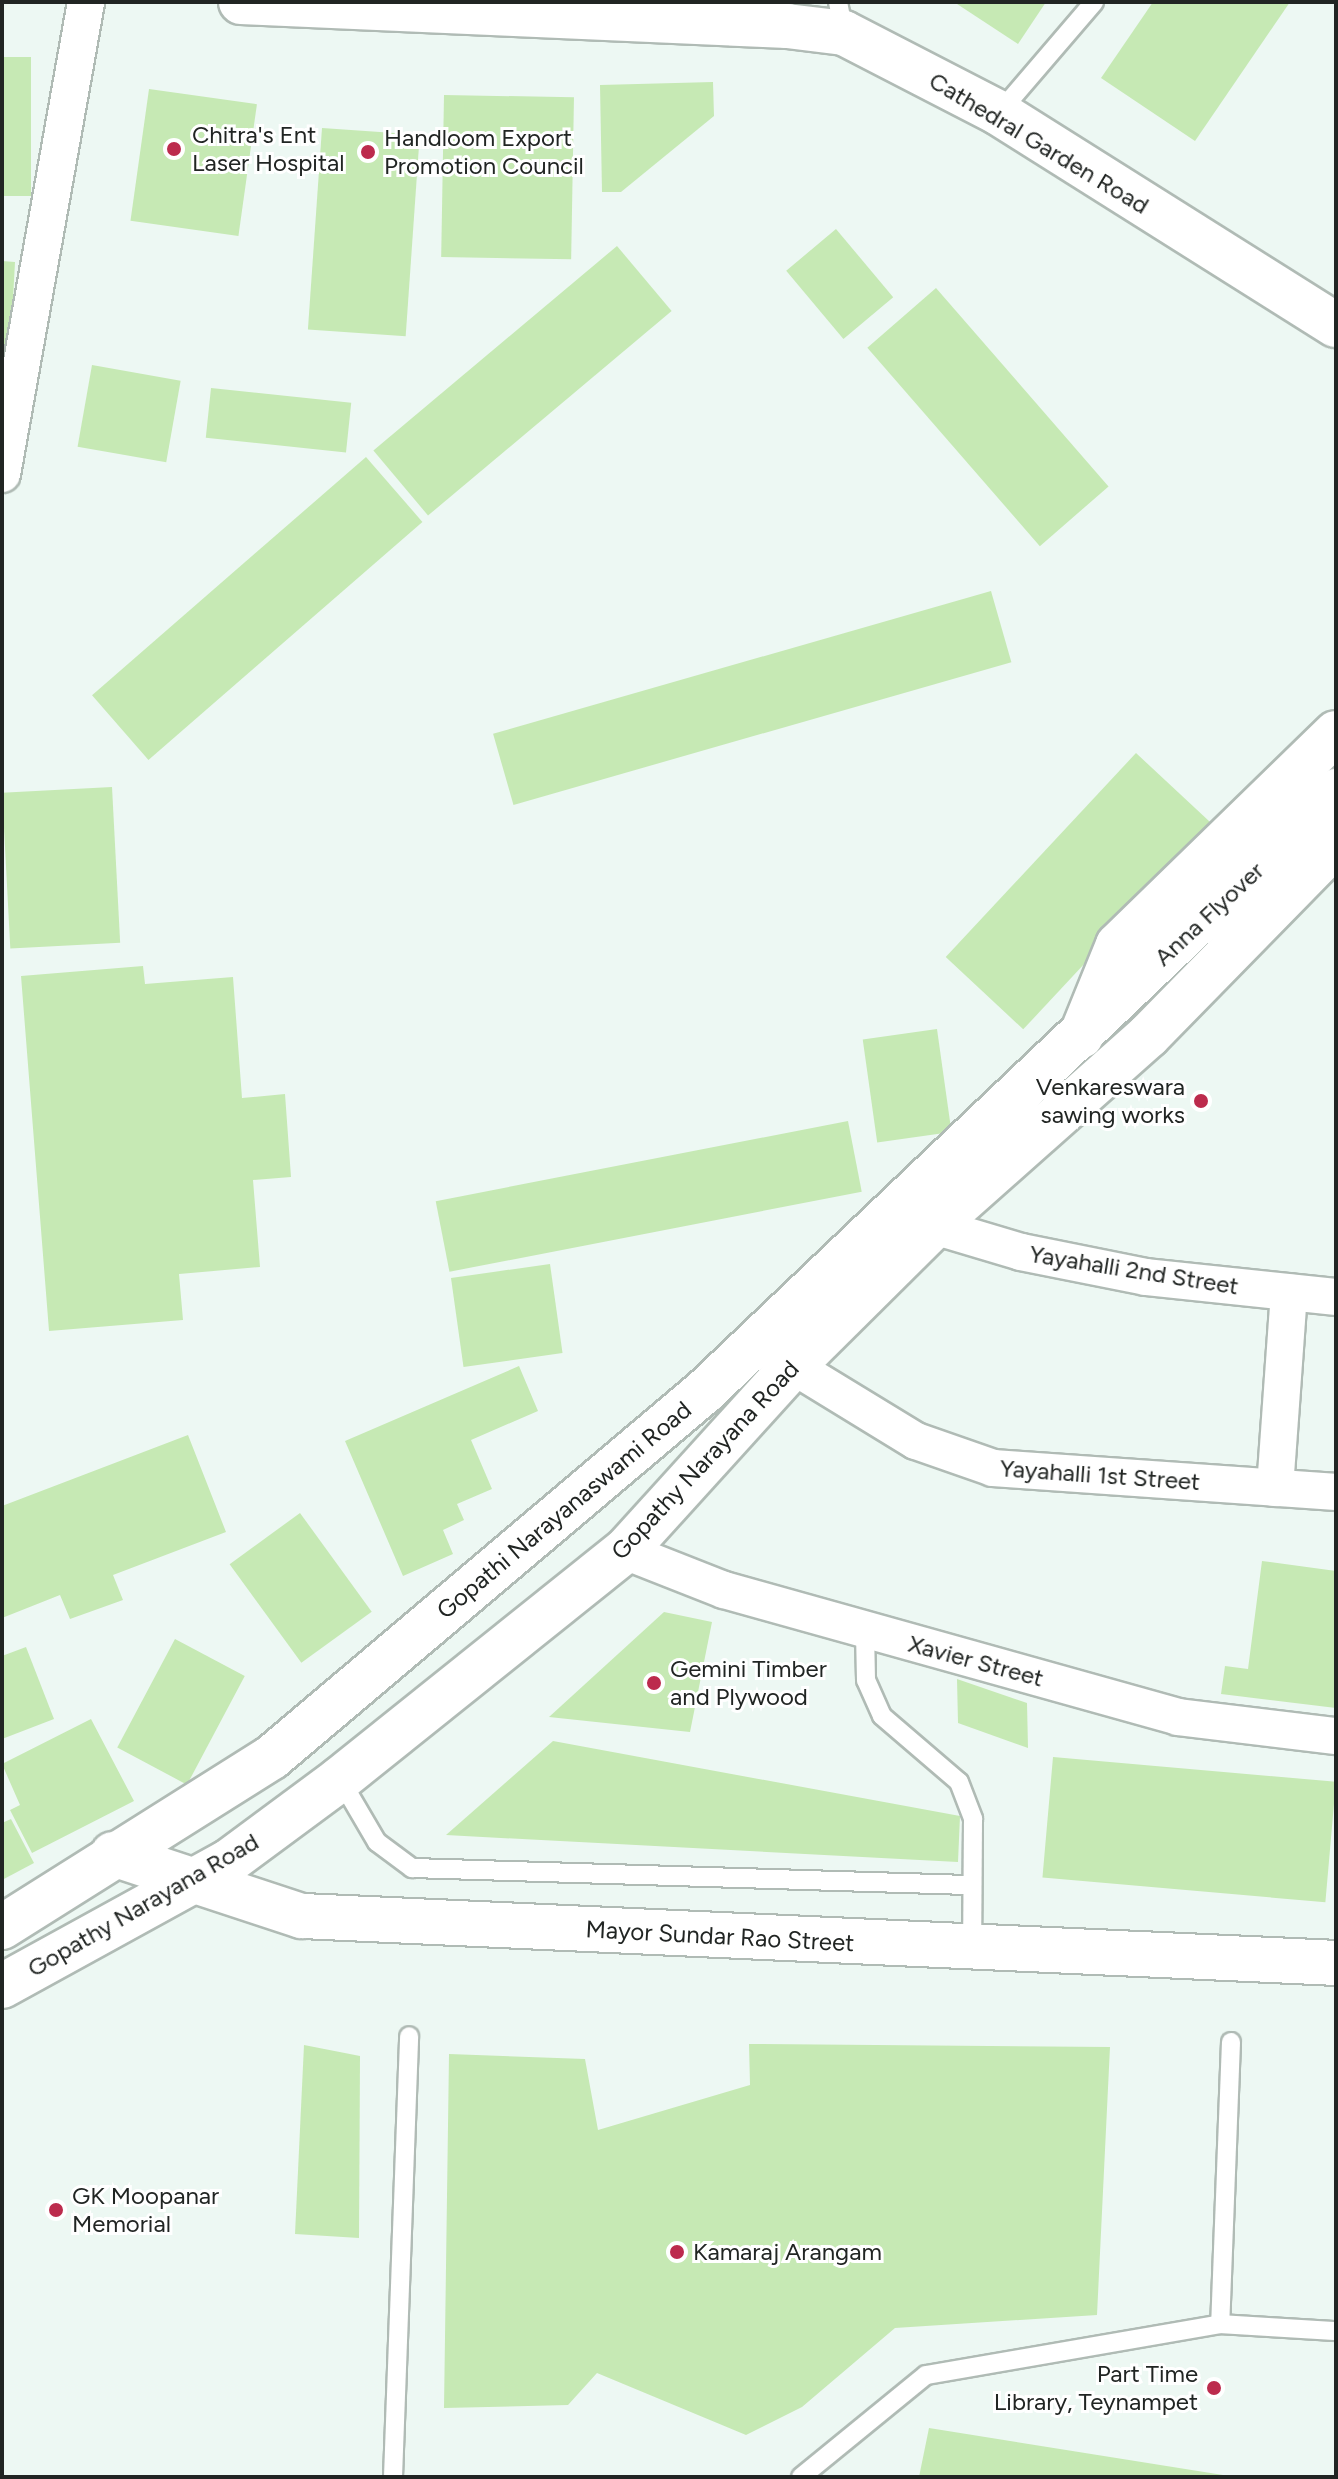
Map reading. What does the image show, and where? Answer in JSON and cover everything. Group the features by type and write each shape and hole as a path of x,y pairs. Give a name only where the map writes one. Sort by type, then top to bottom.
{"main road":[{"name":"Cathedral Garden Road","path":"241,2 787,26 841,18 999,113 1336,325"},
{"path":"1081,1036 1118,945 1336,733"},
{"name":"Anna Flyover","path":"1081,1036 1336,791"},
{"name":"Gopathy Narayana Road","path":"2,1986 191,1883 340,1779 625,1551 793,1366 934,1226 1148,1036 1336,844"},
{"name":"Gopathi Narayanaswami Road","path":"2,1927 113,1854 272,1757 693,1402 1081,1036"},
{"name":"Mayor Sundar Rao Street","path":"113,1854 191,1883 302,1916 1336,1963"}],"street":[{"path":"2,474 86,2"},
{"name":"Yayahalli 2nd Street","path":"934,1226 1021,1252 1146,1277 1336,1297"},
{"path":"1275,1488 1289,1293"},
{"name":"Yayahalli 1st Street","path":"793,1366 916,1441 993,1468 1336,1492"},
{"name":"Xavier Street","path":"625,1551 724,1590 865,1632 1178,1717 1336,1736"}],"lane":[{"path":"999,113 1094,2"},
{"path":"865,1632 866,1680 882,1716 959,1782 973,1819 969,1885 972,1947"},
{"path":"340,1779 377,1842 412,1868 969,1885"},
{"path":"393,2477 409,2036"},
{"path":"1220,2324 1231,2042"},
{"path":"801,2477 926,2375 1220,2324 1336,2331"}],"building":[{"path":"954,2 1046,2 1018,44"},
{"path":"1153,2 1290,2 1195,141 1101,78"},
{"path":"2,57 31,57 31,196 2,196"},
{"path":"713,82 714,116 621,192 602,192 600,85"},
{"path":"149,89 257,104 238,236 130,221"},
{"path":"444,95 574,97 571,259 441,257"},
{"path":"322,128 420,135 406,336 308,330"},
{"path":"836,229 893,297 843,339 786,271"},
{"path":"617,246 672,311 428,516 373,450"},
{"path":"2,261 15,262 9,374 2,374"},
{"path":"936,288 1109,486 1040,546 867,348"},
{"path":"92,365 181,381 166,462 78,447"},
{"path":"211,388 351,403 346,452 206,438"},
{"path":"366,457 422,522 148,760 92,695"},
{"path":"991,591 1011,662 513,805 493,734"},
{"path":"1136,753 1214,825 1023,1029 946,957"},
{"path":"112,787 120,943 10,949 2,793"},
{"path":"143,966 145,984 233,977 242,1098 285,1094 291,1177 253,1180 260,1267 179,1274 183,1320 49,1331 21,976"},
{"path":"937,1029 951,1132 877,1142 863,1039"},
{"path":"848,1121 862,1192 449,1272 436,1201"},
{"path":"550,1264 563,1353 463,1367 451,1278"},
{"path":"519,1366 538,1411 471,1440 492,1489 457,1504 464,1520 443,1530 453,1554 403,1576 345,1441"},
{"path":"188,1435 226,1532 113,1575 123,1600 70,1619 60,1595 2,1618 2,1506"},
{"path":"300,1513 372,1612 301,1663 230,1564"},
{"path":"1262,1561 1336,1571 1336,1708 1221,1694 1225,1666 1248,1669"},
{"path":"664,1612 712,1622 690,1732 549,1717"},
{"path":"175,1639 245,1676 187,1785 117,1748"},
{"path":"26,1647 54,1719 2,1739 2,1656"},
{"path":"957,1679 1027,1703 1028,1748 958,1723"},
{"path":"91,1719 134,1801 32,1853 10,1810 20,1805 2,1764"},
{"path":"553,1741 960,1816 958,1862 446,1835"},
{"path":"1053,1757 1336,1782 1325,1902 1042,1878"},
{"path":"11,1819 34,1863 2,1880 2,1823"},
{"path":"749,2044 1110,2047 1097,2315 895,2328 802,2407 746,2435 597,2373 568,2405 444,2408 449,2054 585,2059 598,2130 750,2085"},
{"path":"304,2045 360,2056 359,2238 295,2234"},
{"path":"929,2428 1223,2475 919,2477"}],"place":[{"name":"Chitra's Ent Laser Hospital","path":"174,149"},
{"name":"Handloom Export Promotion Council","path":"368,152"},
{"name":"Venkareswara sawing works","path":"1201,1101"},
{"name":"Gemini Timber and Plywood","path":"654,1683"},
{"name":"GK Moopanar Memorial","path":"56,2210"},
{"name":"Kamaraj Arangam","path":"677,2252"},
{"name":"Part Time Library, Teynampet","path":"1214,2388"}]}
